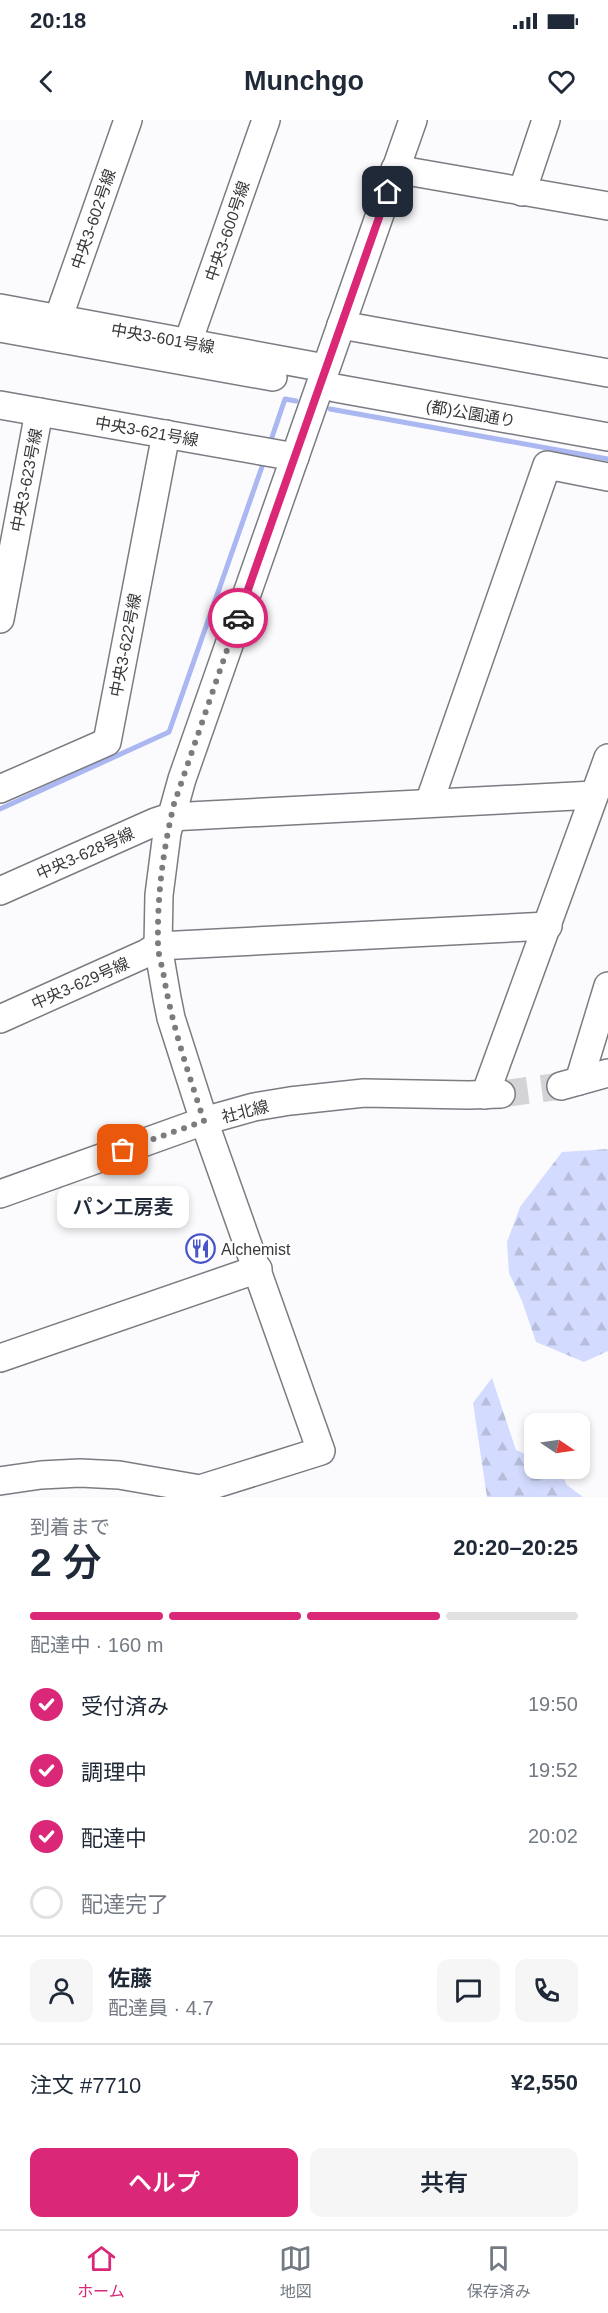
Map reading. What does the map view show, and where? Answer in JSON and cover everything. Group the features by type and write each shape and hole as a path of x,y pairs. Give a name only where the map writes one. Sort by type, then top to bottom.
{"street":[{"name":"中央3-602号線","path":"58,319 128,120"},
{"name":"中央3-600号線","path":"188,342 266,120"},
{"path":"0,1481 41,1475 100,1474 119,1475 200,1489 321,1451 204,1121 171,1018 158,946 162,861 170,817 182,779 413,120"},
{"path":"522,192 546,120"},
{"path":"396,170 608,207"},
{"name":"中央3-601号線","path":"0,309 188,342 322,380"},
{"path":"341,325 608,373"},
{"name":"(都)公園通り","path":"0,328 322,380 608,437"},
{"name":"中央3-621号線","path":"0,405 295,457"},
{"name":"中央3-623号線","path":"0,619 39,412"},
{"name":"中央3-622号線","path":"0,789 106,742 166,434"},
{"path":"429,803 547,465 608,477"},
{"path":"158,946 548,926 608,758"},
{"name":"中央3-628号線","path":"0,891 170,817 594,795"},
{"name":"社北線","path":"0,1194 204,1121 254,1107 331,1095 364,1093 493,1094 548,926"},
{"name":"中央3-629号線","path":"0,1019 158,946"},
{"path":"608,986 570,1083 608,1073"},
{"path":"0,1358 258,1269"}],"green space":[{"path":"608,1149 608,1351 584,1362 536,1342 522,1301 509,1273 507,1242 520,1207 562,1152"},
{"path":"492,1378 516,1450 524,1454 524,1479 564,1479 567,1485 583,1497 487,1497 473,1403"}],"waterway":[{"path":"270,443 285,399 296,401"},
{"path":"330,409 608,459"},
{"path":"0,809 169,732 264,461"}],"tunnel":[{"path":"501,1094 561,1086"}],"way so far":[{"path":"123,1150 204,1121 171,1018 158,946 159,896 166,833 174,804 238,618"}],"place":[{"name":"パン工房麦","path":"123,1150"},
{"name":"Alchemist","path":"200,1249"}],"route":[{"path":"238,618 388,192"}]}
